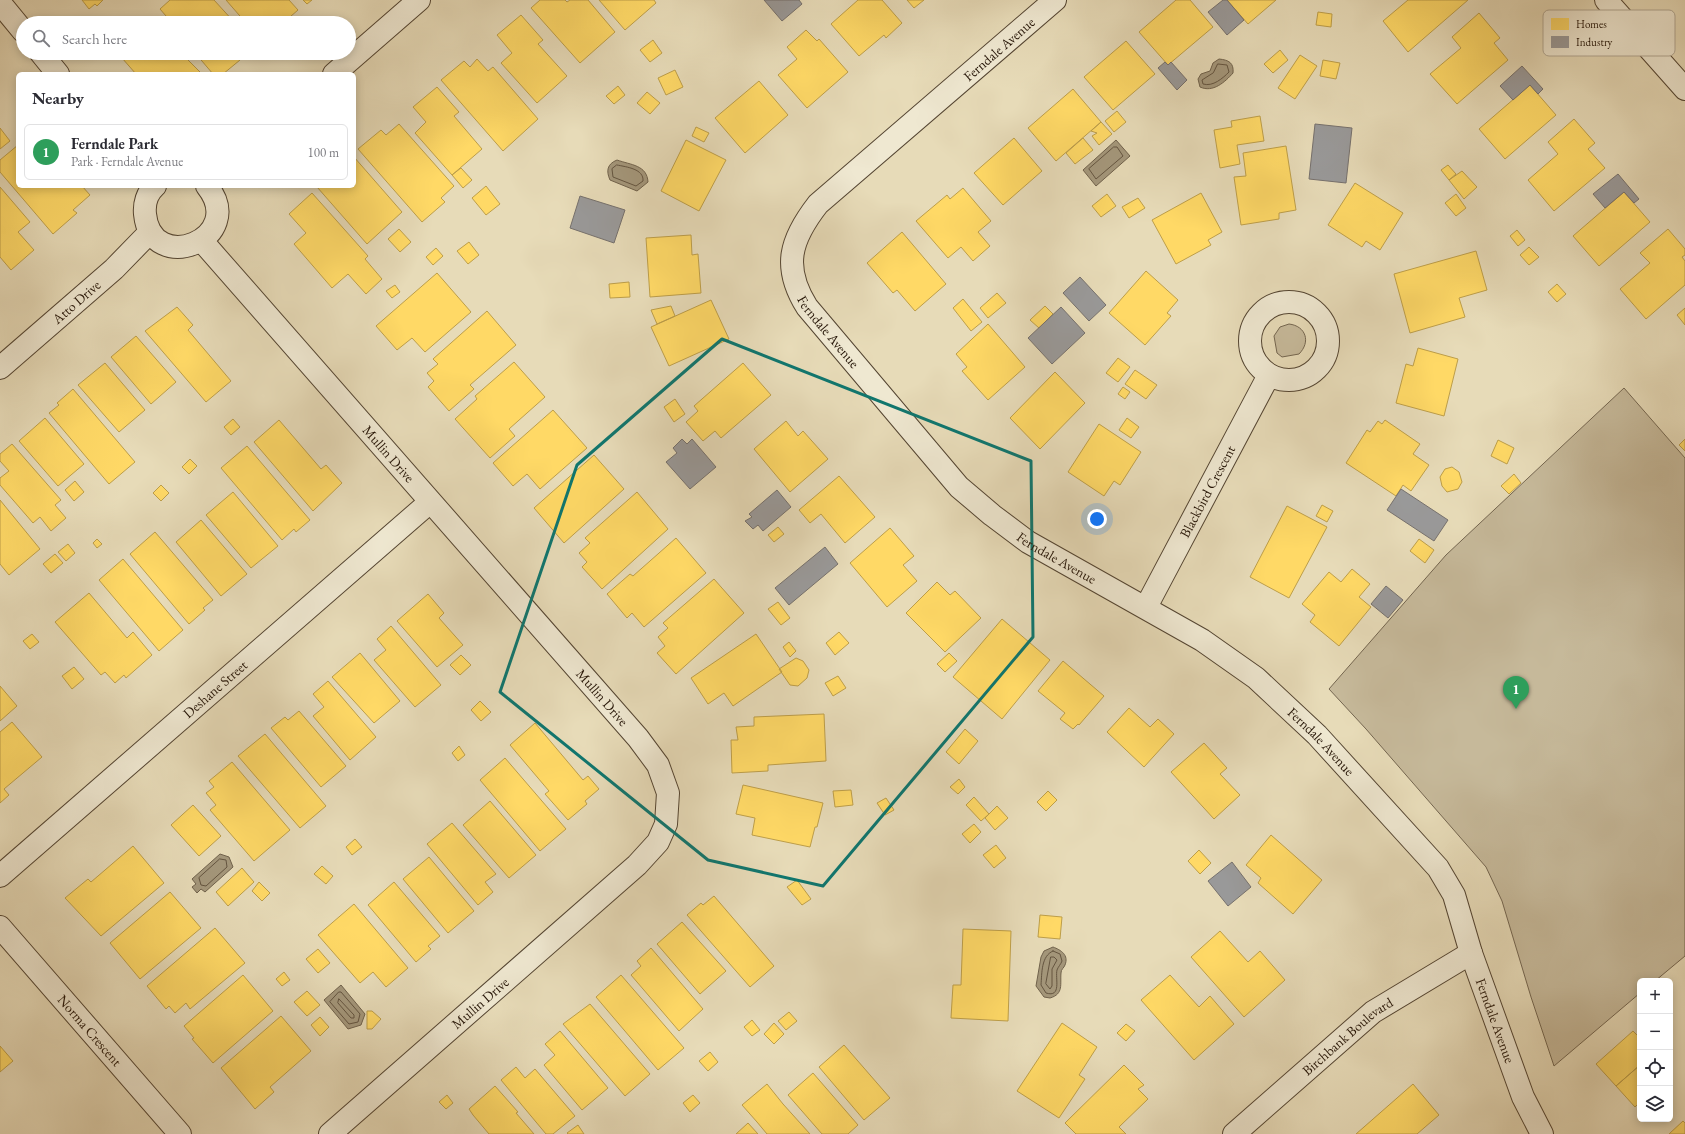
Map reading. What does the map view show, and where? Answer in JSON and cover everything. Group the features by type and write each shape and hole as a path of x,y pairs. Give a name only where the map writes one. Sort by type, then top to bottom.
{"street":[{"path":"356,55 419,0"},
{"name":"Ferndale Avenue","path":"1055,0 818,204 805,220 796,239 792,270 797,291 808,307 959,487 992,515 1028,542 1064,564 1146,607 1234,662 1288,707 1317,735 1438,868 1454,895 1472,953 1523,1097 1542,1134"},
{"path":"1606,0 1615,10"},
{"path":"0,3 16,22"},
{"path":"1656,56 1685,89"},
{"path":"47,60 56,72"},
{"path":"336,72 350,60"},
{"path":"152,188 147,198 144,210 150,232 168,246 180,248 191,246 202,241 210,234 215,225 217,214 213,194 208,188"},
{"name":"Atto Drive","path":"0,368 114,269 150,232"},
{"name":"Mullin Drive","path":"202,241 638,738 658,765 664,778 668,793 666,824 658,842 637,865 330,1134"},
{"name":"Blackbird Crescent","path":"1146,607 1270,375"},
{"name":"Deshane Street","path":"0,876 430,502"},
{"name":"Norma Crescent","path":"0,927 180,1134"},
{"name":"Birchbank Boulevard","path":"1234,1134 1373,1012 1472,953"}],"highlighted area":[{"path":"722,339 1031,461 1033,637 823,886 708,860 500,692 577,465"}],"shaded area":[{"path":"1289,324 1295,325 1303,331 1306,340 1305,345 1299,354 1282,357 1277,353 1274,336 1280,327"},
{"path":"1624,388 1685,458 1685,956 1659,978 1637,978 1637,996 1554,1066 1502,901 1486,867 1366,729 1329,689 1446,555"}],"water":[{"path":"1219,59 1226,60 1232,64 1233,73 1214,88 1210,89 1200,87 1198,79 1201,74 1210,71 1213,63"},
{"path":"1116,140 1130,156 1096,186 1083,170"},
{"path":"617,160 637,166 645,172 648,182 637,191 610,180 608,168"},
{"path":"220,854 229,857 233,867 205,892 201,889 197,893 192,887 196,884 192,879"},
{"path":"1053,947 1064,953 1066,961 1061,972 1061,985 1059,991 1050,998 1044,997 1036,986 1041,957 1044,951"},
{"path":"341,985 365,1014 361,1025 348,1029 324,1000"}],"building: Homes":[{"path":"82,0 103,0 97,6 95,4 89,9"},
{"path":"170,0 214,0 229,16 166,16 160,9"},
{"path":"226,0 289,0 298,10 291,16 240,16"},
{"path":"303,0 312,0 307,4"},
{"path":"540,0 565,0 567,2 570,0 588,0 615,32 580,63 531,8"},
{"path":"599,0 654,0 656,3 625,30"},
{"path":"858,0 882,0 902,23 886,38 884,35 859,56 831,24"},
{"path":"907,0 924,0 914,8"},
{"path":"1176,0 1190,0 1213,27 1168,65 1139,32"},
{"path":"1227,0 1276,0 1248,24"},
{"path":"1408,0 1468,0 1408,52 1383,21"},
{"path":"1318,12 1332,14 1331,27 1316,25"},
{"path":"1479,13 1500,38 1494,43 1508,60 1457,104 1430,74 1461,48 1452,37"},
{"path":"521,15 543,40 538,44 567,76 537,103 501,63 512,53 497,35"},
{"path":"806,30 817,41 819,39 848,72 807,108 778,75 797,59 787,47"},
{"path":"653,40 662,53 650,62 640,50"},
{"path":"1126,41 1155,74 1113,110 1084,77"},
{"path":"1280,50 1288,60 1273,73 1264,64"},
{"path":"1300,55 1317,66 1295,99 1278,88"},
{"path":"477,59 488,71 493,67 538,119 503,151 441,80 464,61 470,67"},
{"path":"124,60 188,60 200,72 134,72"},
{"path":"201,60 240,60 225,72 211,72"},
{"path":"1323,60 1340,63 1336,79 1320,76"},
{"path":"675,70 683,87 666,95 658,78"},
{"path":"759,81 788,115 745,153 715,118"},
{"path":"1530,85 1556,115 1505,159 1479,129"},
{"path":"618,86 625,95 614,104 606,96"},
{"path":"437,87 459,112 454,116 482,149 452,175 415,133 426,122 413,107"},
{"path":"1073,89 1101,122 1056,161 1028,128"},
{"path":"647,92 660,103 650,114 637,103"},
{"path":"1117,111 1126,122 1114,132 1105,121"},
{"path":"1260,116 1264,141 1237,145 1240,164 1220,168 1214,130 1232,127 1231,121"},
{"path":"1574,119 1595,143 1588,149 1605,168 1554,211 1528,180 1558,154 1548,142"},
{"path":"1101,122 1112,134 1099,145 1092,136 1097,133 1091,131"},
{"path":"399,124 454,186 441,198 445,202 422,222 358,149 381,130 386,135"},
{"path":"696,127 709,133 704,142 692,136"},
{"path":"0,128 10,141 0,149"},
{"path":"1014,138 1042,171 1003,205 974,173"},
{"path":"1083,138 1093,150 1075,164 1066,153"},
{"path":"686,140 726,160 699,211 661,191"},
{"path":"1286,146 1296,210 1279,213 1279,219 1241,225 1234,177 1246,176 1243,153"},
{"path":"16,147 16,188 84,188 90,195 73,210 77,213 53,234 0,172 0,160"},
{"path":"356,159 402,212 367,244 318,188 356,188"},
{"path":"1448,165 1456,174 1449,180 1441,170"},
{"path":"461,168 472,180 463,188 452,175"},
{"path":"1462,171 1477,187 1464,199 1449,180"},
{"path":"1355,183 1403,213 1380,250 1366,241 1362,247 1328,225"},
{"path":"486,186 500,204 486,215 472,198"},
{"path":"0,187 30,222 18,232 34,250 11,270 0,257"},
{"path":"963,188 991,221 978,232 990,246 973,261 961,247 948,258 916,221 947,195 950,199"},
{"path":"1624,192 1650,222 1599,266 1573,236"},
{"path":"312,193 368,256 365,259 382,279 366,294 348,274 332,288 294,244 306,233 289,214"},
{"path":"1201,193 1222,232 1208,240 1211,245 1176,264 1152,220"},
{"path":"1107,194 1116,206 1101,217 1092,206"},
{"path":"1456,194 1466,208 1456,216 1445,203"},
{"path":"1138,198 1145,208 1129,218 1122,207"},
{"path":"399,229 411,242 400,252 388,239"},
{"path":"1668,229 1685,249 1685,255 1682,257 1685,261 1685,285 1646,319 1620,289 1650,263 1640,253"},
{"path":"1517,230 1525,240 1518,246 1510,236"},
{"path":"902,232 946,284 915,311 897,290 893,293 867,263"},
{"path":"691,235 692,255 698,254 701,293 650,297 646,238"},
{"path":"469,242 479,255 468,264 457,251"},
{"path":"1529,247 1539,257 1529,265 1520,255"},
{"path":"436,248 443,256 433,265 426,257"},
{"path":"1476,251 1487,290 1459,298 1465,317 1410,333 1394,274"},
{"path":"1146,271 1178,300 1167,313 1171,316 1145,345 1109,313"},
{"path":"437,273 471,312 425,352 412,338 397,350 376,326"},
{"path":"629,282 630,297 610,298 609,284"},
{"path":"1557,284 1566,294 1557,302 1548,292"},
{"path":"395,285 400,292 392,298 386,291"},
{"path":"997,293 1006,303 988,318 980,308"},
{"path":"963,299 982,322 971,331 953,308"},
{"path":"711,300 729,339 669,366 651,327"},
{"path":"671,306 675,316 657,324 651,310"},
{"path":"1045,306 1053,314 1039,328 1030,320"},
{"path":"177,307 193,325 188,330 231,381 206,402 145,331"},
{"path":"1685,308 1685,325 1677,315"},
{"path":"487,311 516,345 470,385 474,389 449,411 428,387 434,381 427,373 438,364 433,359"},
{"path":"988,324 1025,367 988,400 962,371 967,367 956,354"},
{"path":"136,336 176,382 151,404 111,357"},
{"path":"1418,348 1458,359 1444,416 1396,403 1406,364 1413,366"},
{"path":"1118,358 1130,367 1118,382 1106,373"},
{"path":"514,362 545,397 509,429 515,436 490,458 455,419 477,399 475,396"},
{"path":"105,363 145,410 119,432 78,385"},
{"path":"743,363 771,395 721,438 715,431 703,441 686,422 698,411 694,406"},
{"path":"1135,370 1157,385 1146,399 1125,384"},
{"path":"1055,372 1085,403 1040,449 1010,418"},
{"path":"1123,387 1130,392 1125,399 1118,394"},
{"path":"73,389 135,462 109,484 49,413 59,405 57,403"},
{"path":"675,399 685,414 674,422 664,407"},
{"path":"553,410 587,448 540,489 527,474 513,486 493,463"},
{"path":"45,418 84,464 58,486 19,441"},
{"path":"1127,418 1139,427 1131,438 1119,430"},
{"path":"233,419 240,427 231,435 224,427"},
{"path":"279,420 321,469 326,465 342,483 313,511 254,442"},
{"path":"1385,420 1420,444 1413,454 1429,465 1411,491 1403,485 1396,496 1346,463 1367,430 1370,432 1378,421 1382,424"},
{"path":"786,421 798,436 803,431 828,459 790,492 754,449"},
{"path":"1099,424 1141,452 1120,485 1114,481 1104,496 1068,472"},
{"path":"1685,439 1685,451 1679,445"},
{"path":"1498,440 1514,448 1507,464 1491,456"},
{"path":"12,444 61,500 55,505 66,518 51,531 40,517 33,523 0,485 0,478 9,471 0,461 0,454"},
{"path":"247,446 310,520 296,532 294,529 282,540 221,468"},
{"path":"594,455 624,489 564,543 534,508"},
{"path":"190,459 197,466 189,474 182,467"},
{"path":"1452,467 1459,472 1462,482 1458,489 1447,492 1442,486 1440,477 1445,469"},
{"path":"1514,474 1521,483 1509,494 1501,486"},
{"path":"839,476 875,517 845,543 821,514 810,523 799,510"},
{"path":"75,481 84,492 74,501 65,490"},
{"path":"161,485 169,493 161,501 153,493"},
{"path":"233,492 278,546 251,568 206,515"},
{"path":"637,492 668,529 602,589 582,567 587,562 579,553 590,543 585,538"},
{"path":"0,500 40,549 9,575 0,564"},
{"path":"1322,505 1333,511 1327,522 1316,516"},
{"path":"1287,506 1327,527 1289,598 1250,577"},
{"path":"201,520 247,574 221,596 176,542"},
{"path":"778,527 784,534 774,542 768,535"},
{"path":"890,528 914,556 903,565 917,581 887,607 850,563"},
{"path":"155,532 213,600 203,608 205,610 189,624 130,554"},
{"path":"676,538 706,573 644,627 632,613 627,618 607,594 630,574 633,576"},
{"path":"97,539 102,544 97,548 93,543"},
{"path":"1419,539 1434,550 1425,563 1410,551"},
{"path":"68,544 75,553 66,561 58,552"},
{"path":"55,554 63,563 51,573 43,564"},
{"path":"123,559 183,630 159,651 99,580"},
{"path":"1352,569 1370,584 1359,597 1371,607 1339,646 1310,622 1315,615 1302,604 1329,572 1341,582"},
{"path":"714,579 744,613 676,674 657,653 665,646 658,637 668,628 663,623"},
{"path":"937,582 950,595 955,591 981,618 945,652 906,613"},
{"path":"89,593 127,638 133,632 152,655 126,678 124,675 115,683 105,672 101,675 55,622"},
{"path":"428,594 444,613 439,618 463,645 437,667 397,621"},
{"path":"778,602 790,618 781,625 768,609"},
{"path":"1002,619 1050,660 1002,719 953,677"},
{"path":"391,626 441,685 415,707 374,660 386,650 377,639"},
{"path":"839,632 849,643 835,655 826,643"},
{"path":"32,634 39,642 30,649 23,641"},
{"path":"756,634 782,672 733,706 724,693 708,704 691,678"},
{"path":"789,642 796,651 790,657 783,647"},
{"path":"360,653 400,701 374,723 332,677"},
{"path":"949,653 957,661 945,672 937,664"},
{"path":"461,655 471,665 460,675 450,665"},
{"path":"796,658 803,661 809,670 807,678 798,686 790,685 779,669"},
{"path":"1063,661 1104,696 1079,725 1078,724 1073,729 1060,719 1065,713 1038,691"},
{"path":"74,667 84,679 72,689 62,676"},
{"path":"838,676 846,688 833,696 825,683"},
{"path":"328,681 376,737 350,760 313,716 324,707 313,694"},
{"path":"0,686 17,706 0,721"},
{"path":"480,701 491,712 481,721 471,710"},
{"path":"1129,708 1150,727 1158,719 1174,734 1144,767 1107,732"},
{"path":"299,711 346,766 321,787 271,728 285,717 288,720"},
{"path":"824,714 826,761 768,765 768,771 732,773 731,740 738,740 736,727 754,726 754,717"},
{"path":"12,722 42,757 4,789 9,795 0,803 0,732"},
{"path":"535,723 583,780 588,776 599,789 585,801 587,804 568,820 545,794 549,791 510,745"},
{"path":"965,729 978,741 959,764 946,752"},
{"path":"265,734 326,806 300,828 238,756"},
{"path":"1204,743 1227,768 1220,774 1240,795 1214,819 1171,772"},
{"path":"459,746 465,755 458,761 452,753"},
{"path":"505,758 566,829 540,851 480,780"},
{"path":"232,762 290,830 254,861 210,810 216,805 206,793 214,787 209,781"},
{"path":"959,779 965,787 958,794 950,787"},
{"path":"743,785 823,803 810,847 752,835 755,818 736,814"},
{"path":"851,790 853,805 835,807 833,791"},
{"path":"1048,791 1057,800 1046,811 1037,802"},
{"path":"974,797 989,814 981,821 966,805"},
{"path":"886,798 894,810 885,815 877,803"},
{"path":"490,801 536,855 509,878 463,825"},
{"path":"193,805 221,836 199,856 171,825"},
{"path":"997,806 1008,818 995,830 985,818"},
{"path":"452,823 496,874 485,882 493,892 478,905 427,844"},
{"path":"974,824 981,832 970,843 962,834"},
{"path":"1271,835 1322,880 1293,914 1258,883 1261,878 1246,865"},
{"path":"355,839 362,847 352,855 346,847"},
{"path":"996,845 1006,858 994,868 983,855"},
{"path":"133,846 164,883 101,936 65,898 88,879 91,882"},
{"path":"1199,850 1211,863 1200,874 1188,861"},
{"path":"429,857 474,911 448,933 403,879"},
{"path":"322,866 333,876 326,884 314,874"},
{"path":"242,868 254,882 228,906 216,892"},
{"path":"797,880 811,899 802,905 787,887"},
{"path":"259,882 270,893 262,901 252,891"},
{"path":"394,882 440,936 428,946 431,949 416,962 368,905"},
{"path":"170,892 201,928 140,979 110,943"},
{"path":"714,896 774,966 750,987 687,915 701,903 703,905"},
{"path":"354,904 408,968 386,987 373,972 360,983 318,935"},
{"path":"1040,915 1062,917 1060,939 1038,937"},
{"path":"682,922 726,971 700,994 657,944"},
{"path":"215,928 245,963 190,1009 186,1003 175,1013 169,1006 166,1009 147,986"},
{"path":"963,929 1011,931 1008,1021 951,1018 953,985 961,985"},
{"path":"1220,931 1248,962 1260,951 1285,980 1244,1017 1191,957"},
{"path":"651,948 703,1009 679,1031 631,975 641,966 637,961"},
{"path":"318,949 330,963 318,973 306,959"},
{"path":"284,972 290,980 282,986 276,979"},
{"path":"243,975 273,1011 213,1063 192,1039 194,1038 184,1026"},
{"path":"621,975 684,1048 658,1070 596,997"},
{"path":"1170,975 1199,1007 1210,996 1234,1024 1194,1060 1141,1000"},
{"path":"307,991 320,1005 307,1016 294,1002"},
{"path":"590,1004 650,1074 625,1096 563,1024"},
{"path":"367,1011 372,1011 381,1019 372,1029 367,1029"},
{"path":"789,1012 797,1021 786,1030 778,1021"},
{"path":"281,1016 311,1051 270,1087 274,1092 255,1109 221,1068"},
{"path":"320,1017 329,1027 320,1036 311,1025"},
{"path":"752,1020 760,1030 752,1036 744,1027"},
{"path":"774,1023 784,1034 774,1044 764,1034"},
{"path":"1062,1023 1097,1047 1079,1075 1085,1079 1059,1118 1017,1091"},
{"path":"1126,1024 1135,1031 1126,1041 1117,1033"},
{"path":"560,1031 608,1088 582,1110 544,1065 555,1055 545,1044"},
{"path":"1633,1031 1637,1035 1637,1068 1616,1086 1596,1064"},
{"path":"844,1045 890,1098 864,1120 819,1067"},
{"path":"0,1046 13,1061 0,1072"},
{"path":"710,1052 718,1062 708,1071 699,1061"},
{"path":"1124,1065 1144,1085 1138,1089 1148,1099 1119,1127 1126,1134 1076,1134 1065,1123"},
{"path":"516,1067 525,1078 535,1069 575,1116 553,1134 546,1134 501,1080"},
{"path":"1637,1068 1637,1105 1635,1107 1616,1086"},
{"path":"813,1073 858,1125 848,1134 822,1134 788,1095"},
{"path":"767,1084 810,1134 767,1134 742,1105"},
{"path":"1413,1084 1439,1115 1417,1134 1356,1134"},
{"path":"495,1086 518,1112 516,1113 534,1134 489,1134 473,1115 469,1109"},
{"path":"447,1095 453,1103 446,1109 439,1102"},
{"path":"693,1095 700,1103 690,1112 683,1103"},
{"path":"1683,1121 1685,1123 1685,1134 1669,1134"},
{"path":"748,1123 758,1134 736,1134"},
{"path":"578,1125 584,1134 567,1133"}],"building: Industry":[{"path":"764,0 799,0 802,4 782,21"},
{"path":"1223,0 1227,0 1244,20 1227,35 1208,12"},
{"path":"1165,62 1168,65 1171,62 1187,80 1177,90 1158,68"},
{"path":"1522,66 1543,89 1538,94 1530,85 1513,100 1500,86"},
{"path":"1315,124 1352,128 1346,183 1309,179"},
{"path":"1618,174 1639,199 1634,203 1624,192 1605,208 1593,194"},
{"path":"580,196 625,210 614,243 570,228"},
{"path":"1080,277 1106,305 1089,321 1063,293"},
{"path":"1061,307 1085,333 1052,364 1028,338"},
{"path":"682,439 687,444 692,439 716,467 690,489 666,462 677,453 673,448"},
{"path":"1401,489 1448,520 1434,541 1387,510"},
{"path":"777,490 791,507 763,531 758,525 753,529 745,521 752,517 749,514"},
{"path":"825,547 838,564 789,605 775,588"},
{"path":"1386,586 1403,600 1388,618 1371,604"},
{"path":"1232,862 1251,887 1228,906 1208,881"}],"place":[{"name":"Ferndale Park","path":"1516,709"}]}
